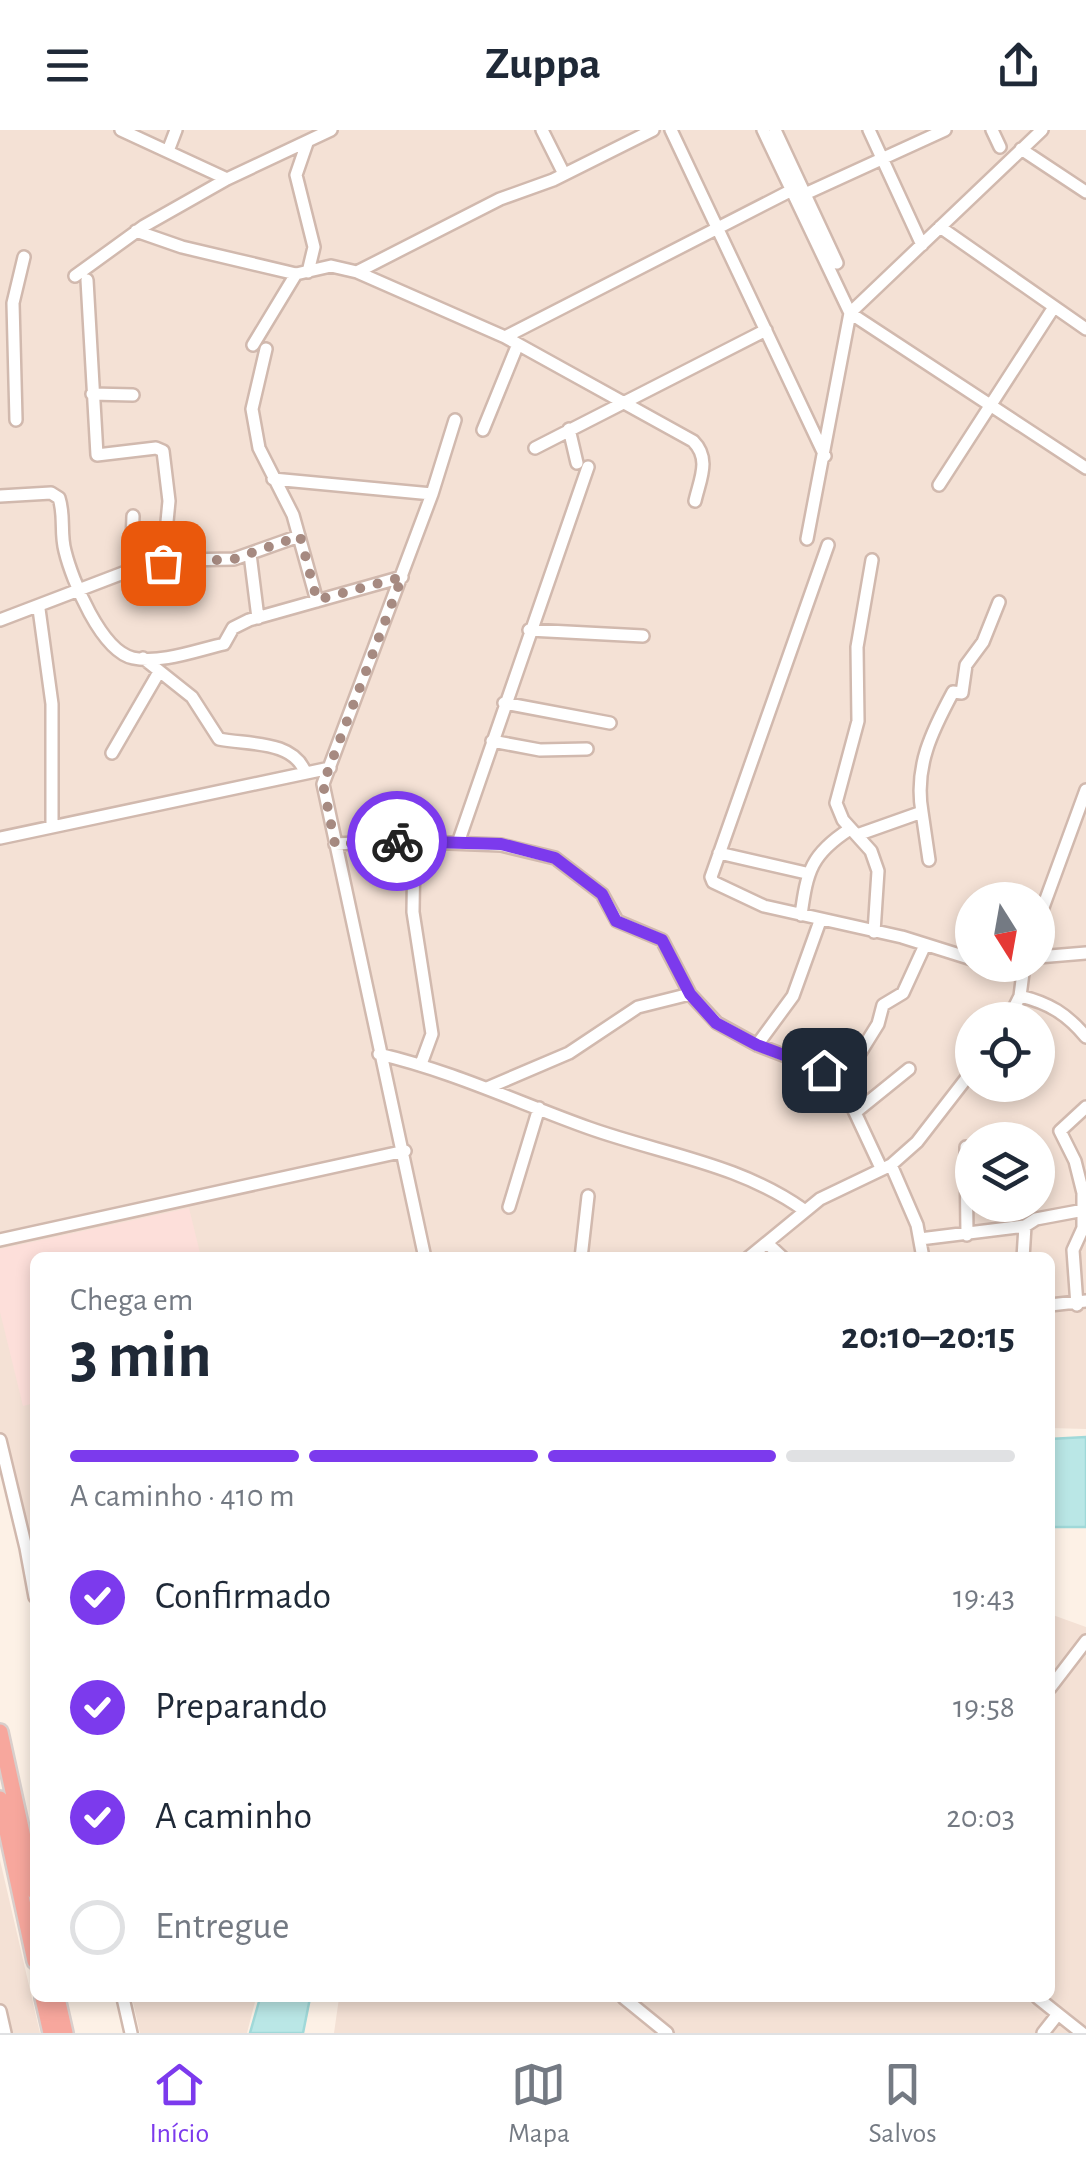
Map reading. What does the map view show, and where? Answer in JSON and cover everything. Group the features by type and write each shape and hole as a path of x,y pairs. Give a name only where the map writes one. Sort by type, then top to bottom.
{"highway":[{"path":"0,1732 30,1869"},
{"path":"0,1799 30,1937"},
{"path":"44,2002 50,2033"},
{"path":"58,2002 65,2033"}],"street":[{"path":"121,130 227,179"},
{"path":"168,151 176,130"},
{"path":"163,563 169,501 162,452 156,448 98,456 81,278 136,231 227,179 273,161 331,130"},
{"path":"542,130 564,174"},
{"path":"358,272 500,199 564,174 653,130"},
{"path":"671,130 826,456"},
{"path":"764,130 850,313 1086,468"},
{"path":"775,130 837,262"},
{"path":"869,130 922,245"},
{"path":"806,194 945,130"},
{"path":"992,130 1000,148"},
{"path":"807,539 826,456 850,313 1042,130"},
{"path":"307,144 296,175 314,247 332,266"},
{"path":"1021,149 1086,192"},
{"path":"273,161 296,175"},
{"path":"505,337 792,190"},
{"path":"940,228 1086,328"},
{"path":"136,231 182,247 302,273 332,266 358,272 505,337 702,450 695,501"},
{"path":"314,247 260,347 252,409 258,448 300,536 317,600"},
{"path":"16,420 13,302 24,258"},
{"path":"939,485 993,407 1054,307"},
{"path":"535,448 766,330"},
{"path":"483,430 518,344"},
{"path":"92,394 133,395"},
{"path":"423,1252 405,1152 379,1054 323,784 402,577 456,420"},
{"path":"458,842 583,465 569,430"},
{"path":"273,478 432,494"},
{"path":"0,496 51,493 58,498 64,549 80,590 112,646 132,658 224,644 233,628 258,618 402,577"},
{"path":"130,570 133,516"},
{"path":"0,620 39,609 130,570 250,554 300,536"},
{"path":"828,545 711,870 714,882 748,900 955,955"},
{"path":"250,554 258,618"},
{"path":"872,560 857,647 856,731 836,804 871,851 878,872 874,932"},
{"path":"929,860 920,766 953,692 962,693 966,665 983,642 998,602"},
{"path":"39,609 52,704 52,826"},
{"path":"529,630 643,636"},
{"path":"143,658 192,697 219,739 266,745 296,756 306,772"},
{"path":"112,753 159,672"},
{"path":"504,703 610,722"},
{"path":"492,740 540,750 587,750"},
{"path":"0,838 330,768"},
{"path":"1052,882 1086,790"},
{"path":"801,915 806,872 822,851 854,832 922,812"},
{"path":"414,842 413,912 432,1034 421,1064"},
{"path":"335,844 501,844 555,858 602,894 616,921 662,940 690,994 716,1023 757,1045 838,1076 886,1166 922,1252"},
{"path":"719,853 806,872"},
{"path":"757,1045 793,996 820,921"},
{"path":"842,1082 878,1024 884,1005 903,993 925,946"},
{"path":"1055,956 1086,953"},
{"path":"1017,1002 1022,982"},
{"path":"486,1088 569,1053 638,1006 690,994"},
{"path":"1020,996 1045,1002 1069,1017 1086,1037"},
{"path":"379,1054 421,1064 622,1139 744,1174 804,1210"},
{"path":"858,1111 909,1068"},
{"path":"757,1252 804,1210 886,1166 917,1142 955,1093"},
{"path":"1055,1305 1081,1302 1073,1250 1083,1228 1084,1210 1075,1161 1060,1131 1086,1107"},
{"path":"508,1207 539,1108"},
{"path":"0,1240 405,1152"},
{"path":"583,1252 588,1196"},
{"path":"920,1240 1025,1226 1036,1219 1084,1210"},
{"path":"967,1222 967,1235"},
{"path":"1023,1252 1025,1226"},
{"path":"768,1244 777,1252"},
{"path":"0,1440 30,1547"},
{"path":"1055,1682 1086,1642"},
{"path":"124,2002 131,2033"},
{"path":"629,2002 668,2033"},
{"path":"1043,2002 1082,2033"},
{"path":"0,2011 5,2033"},
{"path":"1043,2033 1058,2014"}],"shaded area":[{"path":"0,130 1086,130 1086,1429 1055,1428 1055,1252 30,1252 30,1547 0,1471"},
{"path":"189,1208 200,1252 30,1252 30,1404 23,1406 0,1312 0,1249"},
{"path":"1055,1616 1086,1627 1086,2033 334,2033 338,2002 1055,2002"},
{"path":"0,1860 40,2033 0,2033"},
{"path":"133,2002 255,2002 247,2033 140,2033"}],"water":[{"path":"1086,1437 1086,1527 1055,1527 1055,1439"},
{"path":"259,2002 309,2002 303,2033 250,2033"}],"way so far":[{"path":"163,563 234,559 300,536 317,600 402,577 323,784 335,844 397,841"}],"route":[{"path":"397,841 501,844 555,858 602,894 616,921 662,940 690,994 716,1023 757,1045 824,1070"}]}
